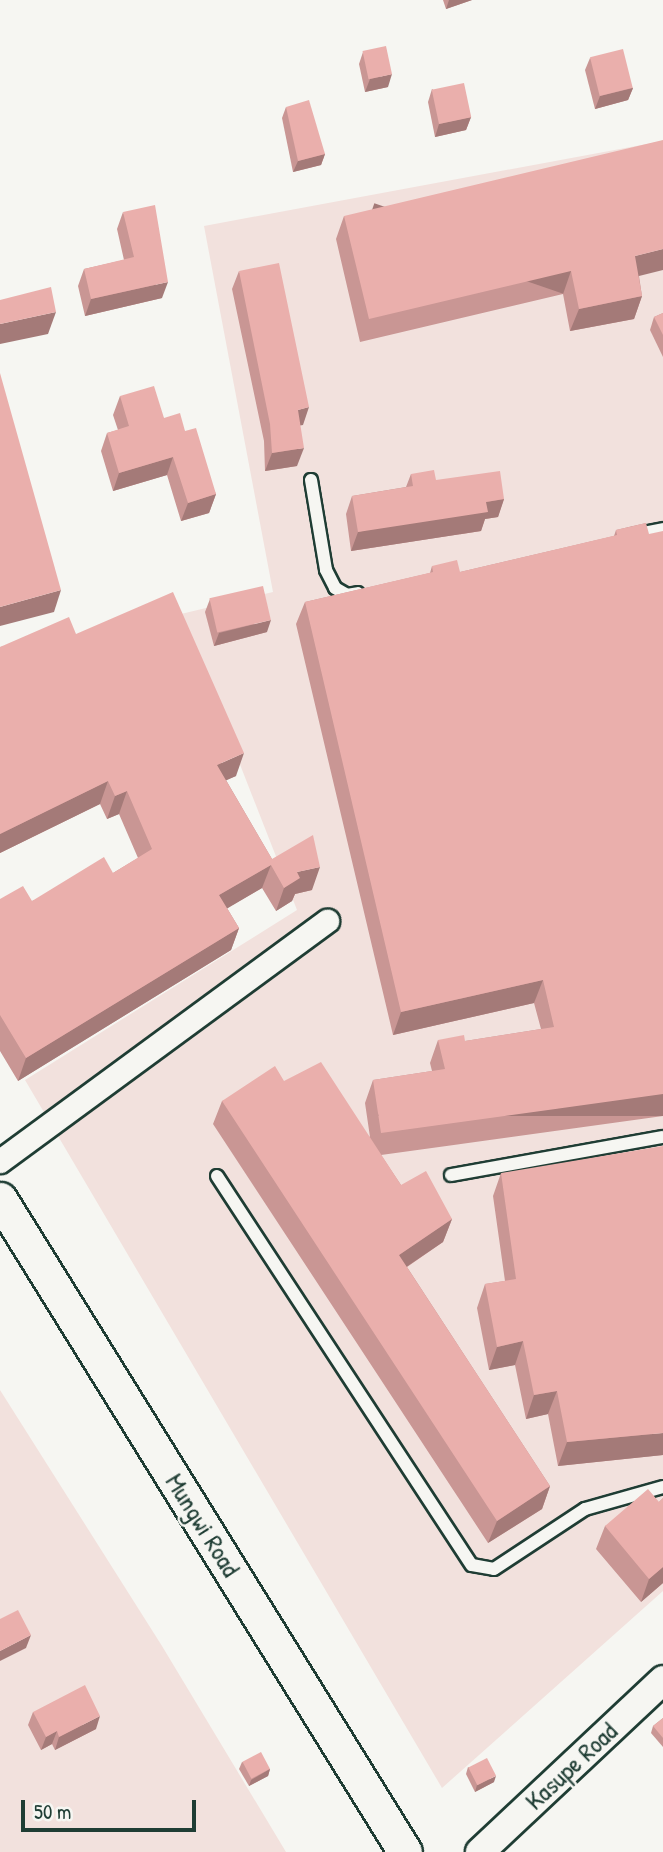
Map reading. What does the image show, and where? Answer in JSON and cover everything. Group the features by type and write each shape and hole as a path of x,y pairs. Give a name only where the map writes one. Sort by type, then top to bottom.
{"main road":[{"name":"Mungwi Road","path":"0,1199 405,1852"},
{"name":"Mungwi Road","path":"0,1234 380,1852"}],"street":[{"path":"0,1161 327,921"},
{"name":"Kasupe Road","path":"480,1852 663,1680"}],"lane":[{"path":"311,480 330,579 347,595 368,592"},
{"path":"623,537 663,529"},
{"path":"451,1175 663,1137"},
{"path":"216,1176 472,1565 494,1569 584,1510 663,1487"}],"shaded area":[{"path":"663,141 663,1591 442,1788 25,1080 297,910 181,614 273,592 204,226"},
{"path":"0,1390 162,1646 286,1852 0,1852"}],"building":[{"path":"386,46 392,74 369,79 363,51"},
{"path":"623,49 633,88 600,96 590,57"},
{"path":"464,83 471,117 439,124 432,90"},
{"path":"309,100 325,154 298,161 286,107"},
{"path":"663,140 663,249 635,256 642,296 579,309 571,271 369,319 344,216"},
{"path":"155,205 168,282 91,299 84,269 134,257 123,212"},
{"path":"279,263 309,407 298,410 304,448 272,453 270,424 239,271"},
{"path":"51,287 56,312 0,324 0,300"},
{"path":"663,313 663,335 654,317"},
{"path":"0,373 61,590 0,607"},
{"path":"154,386 164,418 180,413 185,431 196,428 216,494 188,503 173,457 119,473 107,433 129,426 120,396"},
{"path":"434,470 436,480 500,471 504,499 486,502 488,512 358,532 352,496 413,486 411,474"},
{"path":"646,523 649,534 663,531 663,1094 381,1133 373,1080 445,1069 438,1040 464,1035 465,1041 554,1027 543,980 401,1012 305,602 433,572 432,566 457,560 460,572 617,535 616,530"},
{"path":"263,586 271,620 217,632 209,598"},
{"path":"173,592 244,753 217,765 272,859 313,835 320,867 297,872 300,878 284,888 271,865 219,895 239,928 26,1058 0,1015 0,899 23,886 32,901 104,857 113,873 152,849 127,791 115,796 108,781 0,834 0,647 69,617 76,634"},
{"path":"321,1062 401,1185 426,1171 452,1219 399,1255 550,1486 497,1521 222,1101 275,1066 284,1081"},
{"path":"663,1146 663,1433 567,1442 557,1391 534,1395 523,1341 497,1347 485,1284 516,1279 501,1173"},
{"path":"648,1489 659,1502 663,1498 663,1567 649,1579 605,1526"},
{"path":"18,1610 31,1635 0,1651 0,1619"},
{"path":"85,1685 100,1716 59,1737 57,1731 46,1737 33,1712"},
{"path":"663,1718 663,1738 653,1726"},
{"path":"261,1752 270,1769 251,1779 242,1762"},
{"path":"487,1758 496,1776 477,1785 468,1768"}]}
